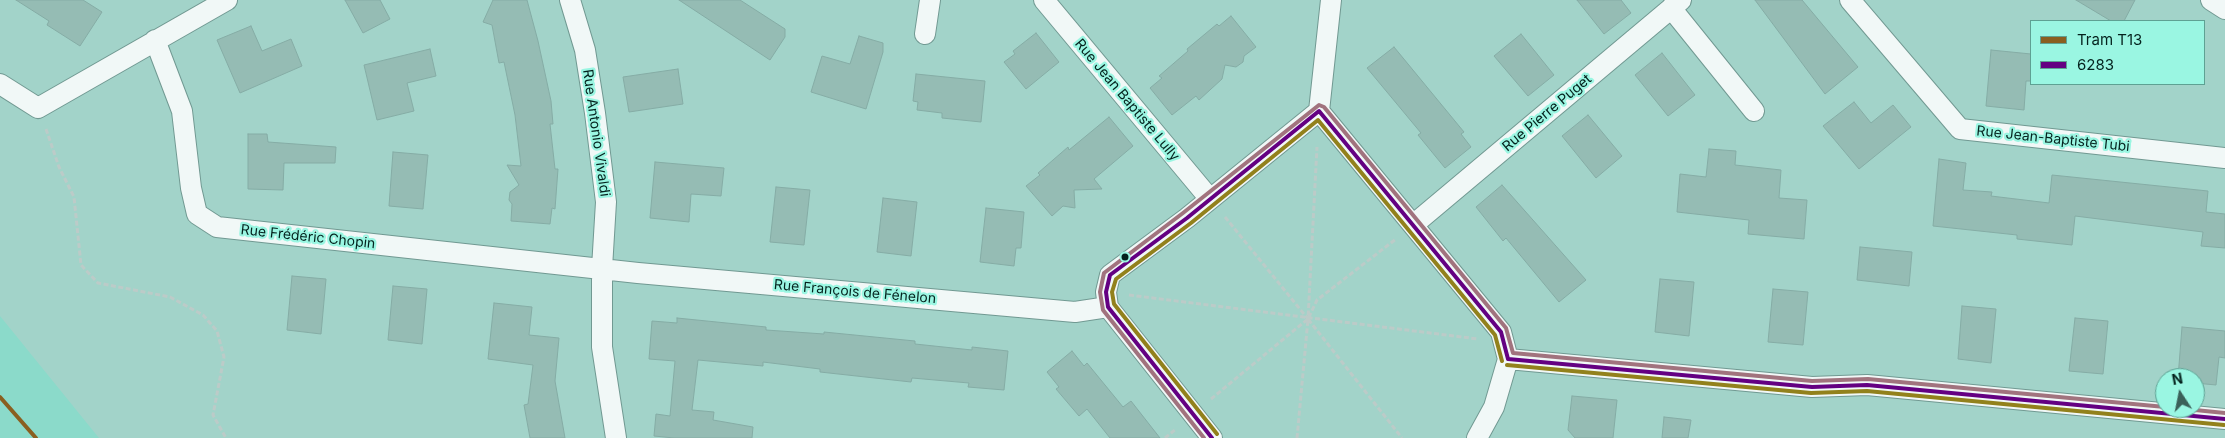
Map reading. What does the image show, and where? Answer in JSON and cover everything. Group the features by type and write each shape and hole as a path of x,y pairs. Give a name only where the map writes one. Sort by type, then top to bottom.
{"street":[{"path":"0,84 38,108 228,0"},
{"name":"Rue Antonio Vivaldi","path":"570,0 584,50 595,114 606,202 602,268 602,347 616,438"},
{"path":"926,34 930,0"},
{"name":"Rue Jean Baptiste Lully","path":"1044,0 1210,199"},
{"path":"1212,438 1192,415 1107,300 1110,274 1210,199 1319,111 1331,0"},
{"name":"Rue Jean-Baptiste Tubi","path":"1850,0 1960,129 2225,158"},
{"path":"2211,0 2225,9"},
{"path":"1676,4 1754,112"},
{"name":"Rue Pierre Puget","path":"1413,225 1676,4"},
{"name":"Rue Frédéric Chopin","path":"155,40 182,111 191,188 197,214 217,227 602,268"},
{"path":"1319,111 1501,332 1506,351 1494,407 1477,438"},
{"name":"Rue François de Fénelon","path":"602,268 1075,312 1107,300"},
{"path":"1506,351 1812,387 1867,385 2225,420"}],"path":[{"path":"38,108 59,167 74,197 81,265 98,283 170,297 203,315 217,331 224,357 212,416 226,438"},
{"path":"1297,438 1308,319 1319,111"},
{"path":"1210,199 1402,438"},
{"path":"1165,438 1308,319 1317,300 1413,225"},
{"path":"1107,300 1308,319 1506,351"}],"shaded area":[{"path":"0,316 99,438 0,438"}],"building":[{"path":"16,0 83,0 102,12 80,46 47,25 49,21"},
{"path":"345,0 380,0 390,19 363,33"},
{"path":"493,0 527,0 538,41 551,101 553,124 550,124 555,169 558,169 555,209 552,208 550,224 511,221 512,204 509,200 510,192 519,185 507,165 521,166 515,115 504,62 499,63 492,25 483,22"},
{"path":"679,0 740,0 785,29 785,37 770,60"},
{"path":"1577,0 1621,0 1631,13 1604,34"},
{"path":"1755,0 1802,0 1858,67 1825,94"},
{"path":"2076,0 2135,0 2125,20 2109,20"},
{"path":"1231,16 1256,47 1244,56 1243,62 1236,67 1225,65 1222,79 1199,100 1196,96 1172,115 1150,88 1162,78 1159,76 1188,51 1187,49 1217,24 1219,26"},
{"path":"251,26 262,51 291,39 302,66 240,93 217,40"},
{"path":"1036,33 1059,62 1026,89 1004,62 1015,54 1013,51"},
{"path":"1521,34 1554,75 1528,96 1494,56"},
{"path":"859,36 883,43 883,52 866,109 811,92 822,56 850,64"},
{"path":"1394,47 1464,132 1461,134 1471,147 1445,168 1418,135 1421,133 1367,68"},
{"path":"430,49 436,76 407,83 414,111 377,120 364,65"},
{"path":"1991,50 2030,54 2030,81 2026,81 2024,110 1986,106"},
{"path":"1662,53 1695,95 1668,116 1635,75"},
{"path":"678,69 683,104 629,112 623,77"},
{"path":"916,74 985,81 981,122 942,118 942,113 917,110 918,102 913,101"},
{"path":"1854,102 1871,123 1893,105 1911,127 1859,169 1823,126"},
{"path":"1588,115 1622,156 1596,178 1562,136"},
{"path":"1109,117 1133,146 1094,179 1102,189 1074,190 1075,208 1063,206 1052,216 1026,186 1068,147 1069,150"},
{"path":"248,134 267,134 268,142 336,147 335,163 284,163 283,190 248,189"},
{"path":"1709,149 1736,151 1735,165 1781,170 1779,198 1807,200 1804,239 1748,234 1749,220 1677,212 1680,174 1706,177"},
{"path":"393,152 428,155 423,209 389,206"},
{"path":"1939,159 1966,163 1963,190 1992,192 1991,196 2049,203 2052,175 2208,191 2206,212 2225,214 2225,248 2201,246 2203,232 2075,216 2072,245 2017,239 2017,235 1933,226"},
{"path":"655,162 724,168 721,196 691,194 689,222 650,218"},
{"path":"1502,185 1586,280 1559,302 1506,238 1503,241 1476,207"},
{"path":"776,187 810,190 804,245 770,242"},
{"path":"883,198 917,202 911,256 877,252"},
{"path":"986,208 1024,212 1021,248 1016,248 1014,266 980,262"},
{"path":"1860,247 1912,252 1909,286 1857,280"},
{"path":"292,276 326,279 321,334 287,330"},
{"path":"1660,279 1694,282 1689,336 1655,332"},
{"path":"393,286 427,289 422,344 388,340"},
{"path":"1773,289 1808,292 1803,345 1768,342"},
{"path":"494,303 532,307 529,335 559,338 555,381 565,438 530,438 524,405 528,404 533,365 488,359"},
{"path":"1962,306 1996,309 1991,363 1958,359"},
{"path":"677,318 766,327 766,330 824,334 824,332 915,341 915,344 972,350 972,347 1008,351 1004,390 968,387 969,383 912,378 911,382 820,372 820,369 763,362 763,366 698,360 692,410 714,412 713,420 753,427 752,438 674,438 654,436 656,414 670,416 675,361 649,359 652,321 677,323"},
{"path":"2075,318 2108,321 2103,374 2069,371"},
{"path":"2182,327 2225,331 2225,358 2219,357 2216,385 2205,384 2205,368 2179,368"},
{"path":"1072,351 1084,366 1087,363 1123,407 1131,401 1160,438 1110,438 1087,409 1079,416 1056,389 1059,387 1047,372"},
{"path":"1572,396 1617,400 1613,438 1575,438 1568,430"},
{"path":"1664,417 1691,420 1688,438 1662,438"}],"tram line":[{"name":"T13","path":"0,397 36,438"}],"transit line":[{"path":"1204,438 1103,310 1100,292 1104,273 1319,105 1324,107 1506,328 1513,353 1812,381 1868,379 2155,406"},
{"name":"6283","path":"1212,438 1108,307 1106,292 1110,275 1187,218 1319,111 1501,332 1508,359"},
{"path":"1217,434 1114,304 1112,292 1116,279 1191,223 1318,120 1495,335 1502,361"},
{"name":"6283","path":"1508,359 1812,387 1867,385 2225,419"},
{"path":"1507,365 1811,393 1867,391 2224,425"},
{"path":"2205,411 2225,413"}]}
